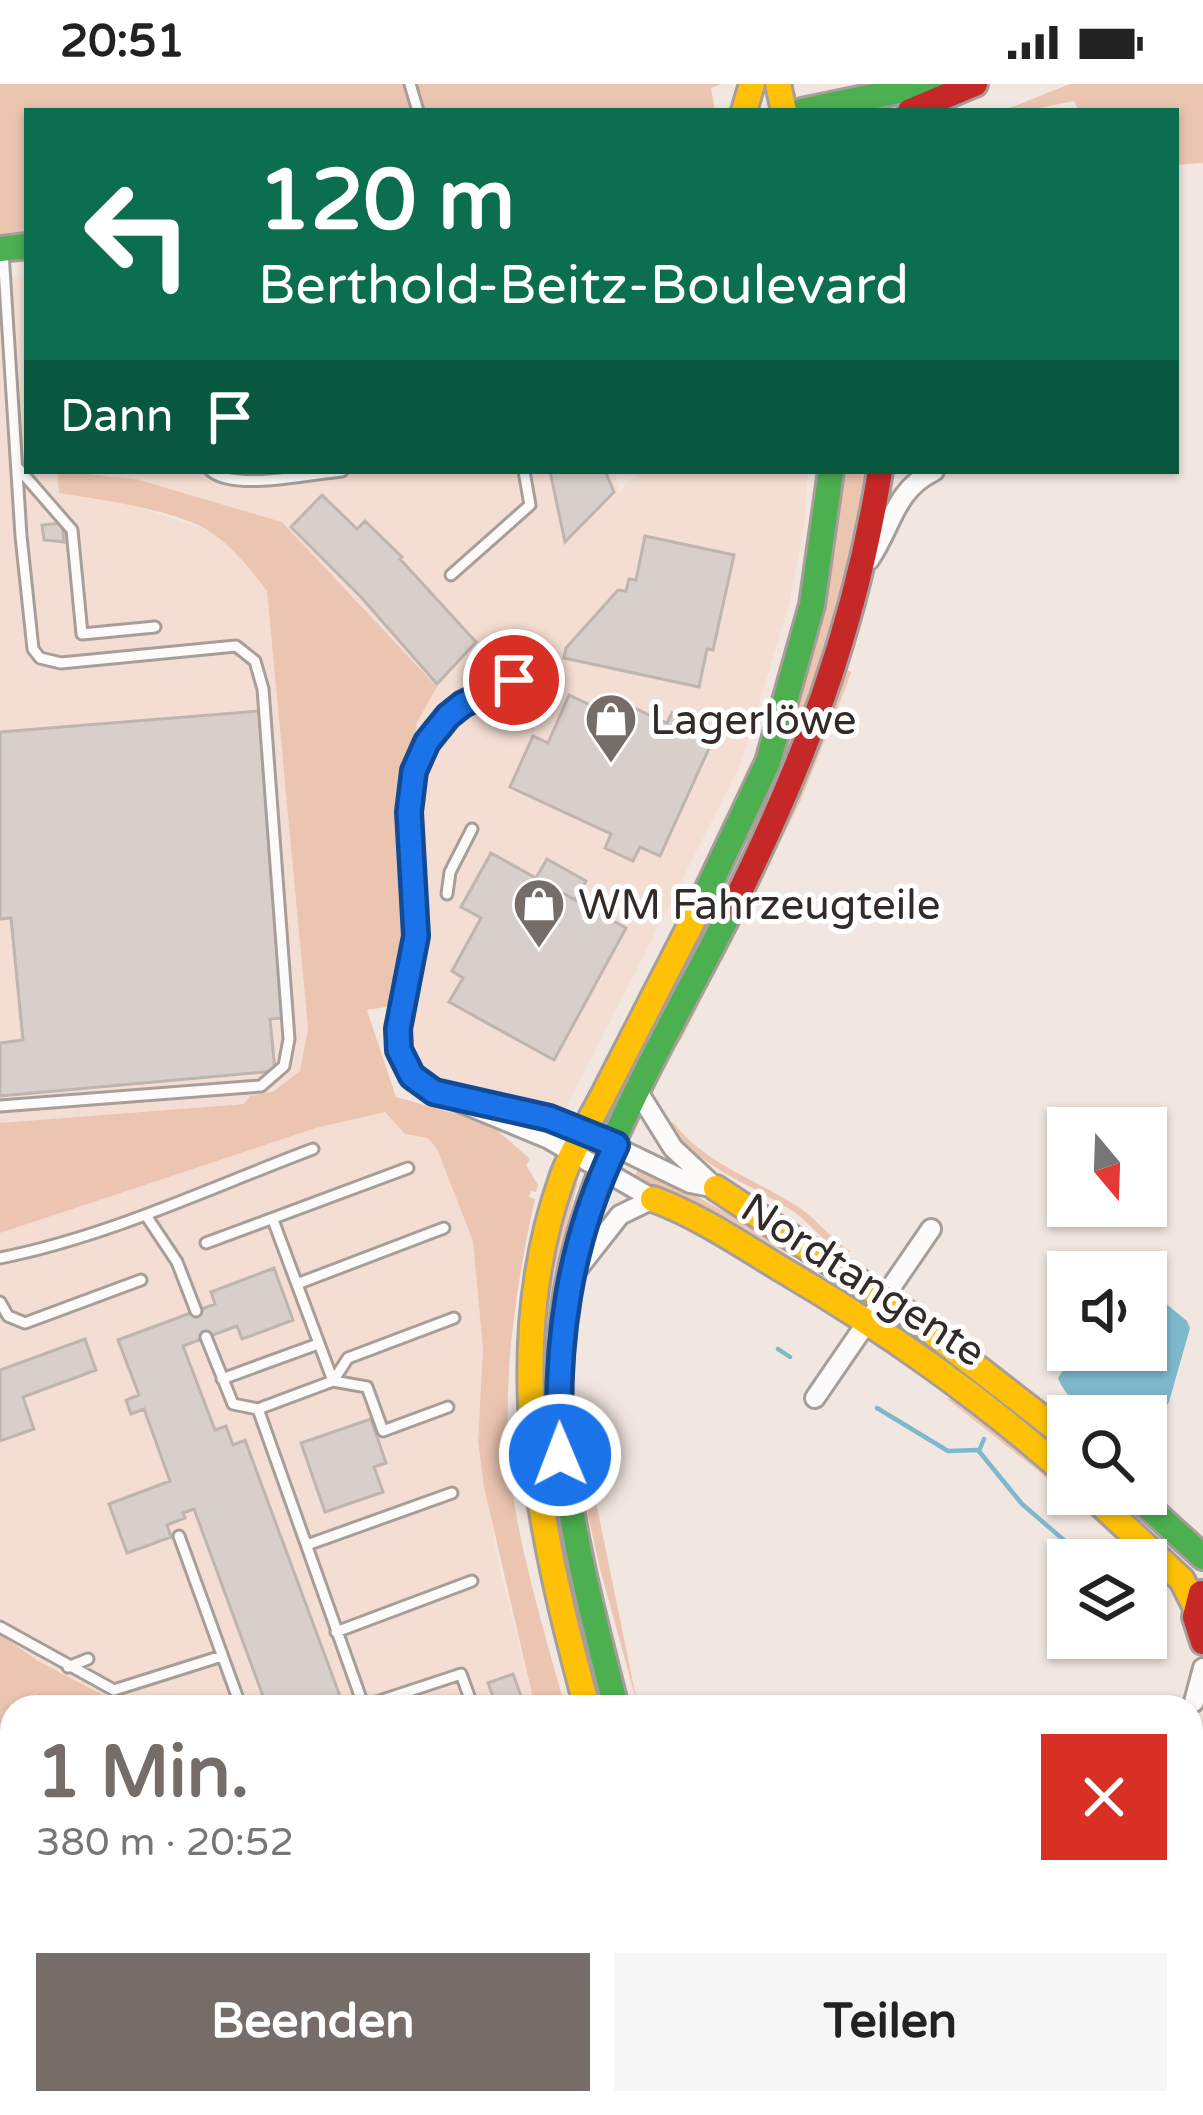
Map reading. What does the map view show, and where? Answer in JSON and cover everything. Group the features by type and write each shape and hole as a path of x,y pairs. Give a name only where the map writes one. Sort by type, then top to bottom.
{"main road":[{"path":"917,108 975,84"},
{"path":"814,108 923,85"},
{"path":"584,1695 541,1534 529,1419 539,1279 556,1198 580,1141 768,762 812,605 831,474"},
{"path":"613,1695 579,1570 563,1487 559,1388 568,1287 584,1220 605,1169 810,746 841,659 863,573 880,474"},
{"name":"Nordtangente","path":"716,1188 885,1298 1047,1422"},
{"name":"Nordtangente","path":"653,1198 685,1211 868,1322 979,1398 1047,1457"},
{"path":"1112,1515 1199,1598 1196,1624 1203,1642"},
{"path":"1157,1515 1203,1557"}],"street":[{"path":"863,573 899,498 929,474"},
{"path":"514,680 463,704 437,728 416,766 409,797 416,936 398,1043 419,1083 459,1100 544,1117 580,1141"},
{"name":"Nordtangente","path":"640,1095 673,1148 716,1188"},
{"name":"Nordtangente","path":"580,1141 616,1145 690,1183 716,1188"},
{"name":"Nordtangente","path":"580,1141 605,1169 653,1198"},
{"path":"568,1287 616,1219 635,1204 653,1198"},
{"path":"815,1398 931,1228"}],"lane":[{"path":"0,1106 261,1086 284,1066 289,1039 262,674 249,654 236,646 76,663 40,658 30,637 10,248"},
{"path":"18,468 72,530 82,634 155,627"},
{"path":"213,474 239,482 314,474"},
{"path":"451,575 530,505 525,474"},
{"path":"447,894 450,872 472,830"},
{"path":"0,1258 68,1244 147,1217 172,1202 313,1149"},
{"path":"206,1243 408,1168"},
{"path":"147,1217 177,1262 196,1311"},
{"path":"273,1220 333,1382"},
{"path":"297,1284 444,1228"},
{"path":"0,1302 8,1316 25,1323 141,1280"},
{"path":"333,1382 348,1358 454,1318"},
{"path":"206,1337 232,1404 258,1409 333,1382 368,1387 383,1431 448,1407"},
{"path":"223,1379 318,1344"},
{"path":"258,1409 360,1695"},
{"path":"308,1546 452,1493"},
{"path":"179,1536 237,1695"},
{"path":"336,1632 472,1582"},
{"path":"0,1627 114,1690 222,1656"},
{"path":"20,1639 36,1633"},
{"path":"68,1667 88,1659"},
{"path":"399,1695 461,1674 469,1695"}],"shaded area":[{"path":"0,84 722,84 711,88 714,108 24,108 24,231 0,234"},
{"path":"1070,84 1203,84 1203,163 1179,165 1179,108 1078,108 1074,101 1010,108"},
{"path":"24,276 24,474 57,474 60,493 132,505 211,531 241,557 267,591 308,1029 300,1071 274,1091 251,1096 244,1104 0,1123 0,278"},
{"path":"57,474 136,479 282,522 437,687 416,724 408,958 398,1005 367,1010 396,1097 489,1123 530,1159 526,1165 538,1185 529,1197 535,1199 514,1318 508,1439 522,1543 562,1695 532,1695 484,1487 478,1441 483,1349 473,1241 437,1149 428,1138 405,1134 385,1112 316,1128 0,1233 0,1123 244,1104 250,1096 274,1091 300,1071 308,1029 267,591 230,548 201,526 140,507 59,493"},
{"path":"102,474 614,474 620,492 635,474 808,474 804,527 790,601 741,763 560,1121 440,1095 402,1064 416,724 436,687 282,522 136,479"},
{"path":"840,474 871,474 859,550 799,750 621,1111 615,1110 755,832 783,765"},
{"path":"847,670 851,672 847,684 801,800 682,1038 666,1061 827,728"},
{"path":"386,1112 474,1139 483,1349 478,1441 497,1557 532,1695 103,1695 38,1661 0,1634 0,1233 316,1128"},
{"path":"673,1122 701,1150 800,1208 851,1252 833,1246 791,1210 709,1163 680,1140 668,1125"},
{"path":"640,1165 792,1249 846,1286 689,1199 651,1187 635,1176"},
{"path":"578,1181 555,1272 546,1369 552,1468 604,1695 592,1695 551,1535 540,1464 539,1369 568,1192"},
{"path":"546,1191 522,1339 575,1695 569,1695 532,1543 518,1440 519,1331 538,1209"},
{"path":"946,1398 960,1401 1047,1471 1047,1479"},
{"path":"581,1453 596,1502 636,1695 599,1565"},
{"path":"1089,1515 1099,1515 1126,1539 1117,1539"},
{"path":"0,1634 38,1661 103,1695 0,1695"}],"water":[{"path":"1167,1305 1190,1328 1167,1405 1167,1395 1069,1395 1058,1378 1062,1371 1167,1371"}],"building":[{"path":"551,474 606,474 614,492 565,542"},
{"path":"322,495 357,529 365,521 476,642 437,684 291,527"},
{"path":"62,523 64,542 44,540 42,525"},
{"path":"645,536 734,555 713,650 707,649 699,687 564,658 566,648 618,590 626,591 629,579 636,580"},
{"name":"Lagerlöwe","path":"569,695 614,716 621,702 667,723 672,713 716,733 660,856 640,847 633,861 605,848 611,834 510,787 533,736 548,743"},
{"path":"259,711 282,1018 270,1019 275,1071 0,1096 0,1043 23,1040 11,918 0,919 0,732"},
{"name":"WM Fahrzeugteile","path":"491,853 626,928 554,1060 449,1002 463,978 452,971 481,918 461,907"},
{"path":"547,859 586,881 575,900 536,878"},
{"path":"274,1268 293,1320 242,1339 237,1326 183,1346 215,1430 226,1426 233,1445 245,1440 340,1695 263,1695 194,1509 167,1525 171,1537 127,1553 109,1504 170,1481 144,1409 131,1414 126,1400 139,1395 118,1340 215,1304 211,1292"},
{"path":"85,1339 96,1370 23,1397 34,1429 0,1441 0,1370"},
{"path":"371,1419 386,1463 374,1467 383,1492 325,1512 301,1443"},
{"path":"513,1674 521,1695 492,1695 488,1683"}],"waterway":[{"path":"778,1349 790,1357"},
{"path":"877,1408 948,1451 978,1450 1022,1504 1063,1539"},
{"path":"979,1451 984,1439"}],"traffic: fast":[{"path":"816,108 932,84"},
{"path":"0,249 24,246"},
{"path":"694,918 768,762 812,605 831,474"},
{"path":"613,1695 578,1546 562,1438 559,1383 570,1274 582,1225 618,1131 733,906"},
{"path":"1157,1515 1203,1557"}],"traffic: slow":[{"path":"745,108 752,84"},
{"path":"778,84 783,108"},
{"path":"584,1695 542,1510 530,1377 533,1310 543,1244 566,1166 694,918"},
{"path":"716,1188 907,1313 1047,1422"},
{"path":"653,1199 719,1231 822,1293 965,1391 1047,1458"},
{"path":"1112,1515 1182,1580 1195,1606"}],"traffic: jam":[{"path":"917,108 975,84"},
{"path":"733,906 783,799 824,694 856,586 879,474"},
{"path":"1201,1593 1195,1617 1203,1642"}],"place":[{"name":"Lagerlöwe","path":"611,765"},
{"name":"WM Fahrzeugteile","path":"539,950"}],"route":[{"path":"514,680 448,716 427,742 414,771 409,812 415,952 398,1043 410,1072 434,1092 549,1118 616,1145 584,1220 566,1295 559,1357 560,1455"}]}
